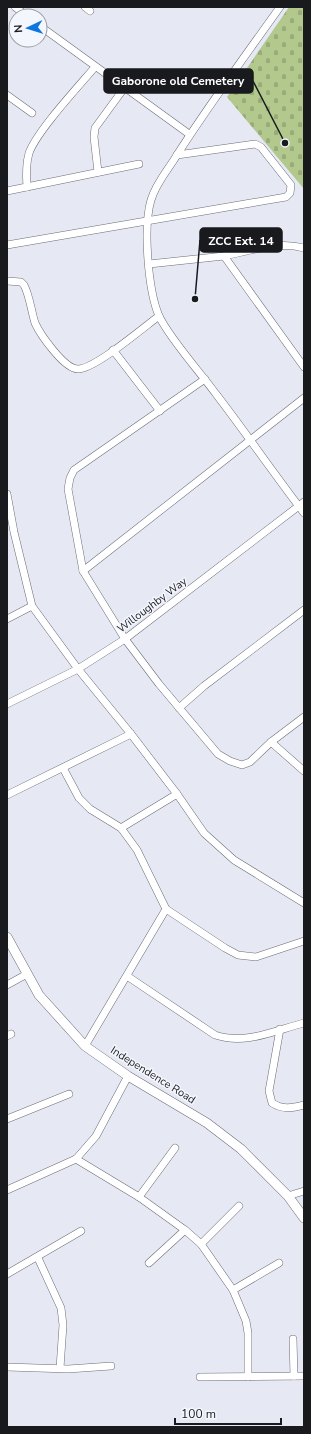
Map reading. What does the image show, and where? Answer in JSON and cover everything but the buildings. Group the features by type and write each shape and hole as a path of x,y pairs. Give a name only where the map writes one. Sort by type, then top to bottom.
{"street":[{"path":"280,7 189,134 161,178 151,199 147,220 149,264 159,316 205,379 301,504 304,513"},
{"path":"48,32 189,134"},
{"path":"27,187 26,167 30,152 42,131 95,67"},
{"path":"98,172 94,136 95,128 125,87"},
{"path":"7,95 32,113"},
{"path":"7,245 147,220 286,198 290,193 291,185 261,147 255,144 177,155"},
{"path":"7,190 139,164"},
{"path":"149,264 224,256 269,246 304,248"},
{"path":"224,256 304,367"},
{"path":"7,281 21,282 24,285 36,323 42,334 67,365 76,369 85,368 113,350 159,316"},
{"path":"113,350 160,411"},
{"path":"205,379 74,470 70,478 68,489 83,571 125,639 179,708 218,754 230,761 242,765 250,762 271,742 304,717"},
{"path":"83,571 304,398"},
{"path":"7,494 10,534 32,606 78,669 177,794 204,833 234,860 304,903"},
{"name":"Willoughby Way","path":"7,704 78,669 125,639 301,504"},
{"path":"7,619 32,606"},
{"path":"179,708 204,686 304,610"},
{"path":"7,795 131,734"},
{"path":"271,742 304,771"},
{"path":"64,768 79,798 90,809 121,828 136,850 166,910 238,955 256,957 304,941"},
{"path":"121,828 177,794"},
{"path":"85,1046 166,910"},
{"name":"Independence Road","path":"7,937 39,995 54,1014 85,1046 128,1076 207,1123 241,1149 288,1196 304,1218"},
{"path":"7,985 27,974"},
{"path":"126,976 215,1035 228,1039 244,1040 304,1023"},
{"path":"280,1029 269,1091 272,1103 288,1109 304,1105"},
{"path":"7,1190 76,1159 96,1136 128,1076"},
{"path":"7,1119 69,1094"},
{"path":"139,1196 175,1148"},
{"path":"76,1159 139,1196 185,1230 201,1244 233,1290 246,1321 248,1333 248,1377"},
{"path":"288,1196 304,1192"},
{"path":"201,1244 239,1206"},
{"path":"149,1263 185,1230"},
{"path":"7,1274 38,1258 81,1231"},
{"path":"38,1258 62,1308 63,1326 60,1368"},
{"path":"233,1290 279,1263"},
{"path":"293,1338 294,1376"},
{"path":"7,1367 60,1368 111,1366"},
{"path":"200,1377 304,1376"}],"green space":[{"path":"289,7 304,7 304,189 227,97"}],"place":[{"name":"Gaborone old Cemetery","path":"285,143"},
{"name":"ZCC Ext. 14","path":"195,299"}]}
